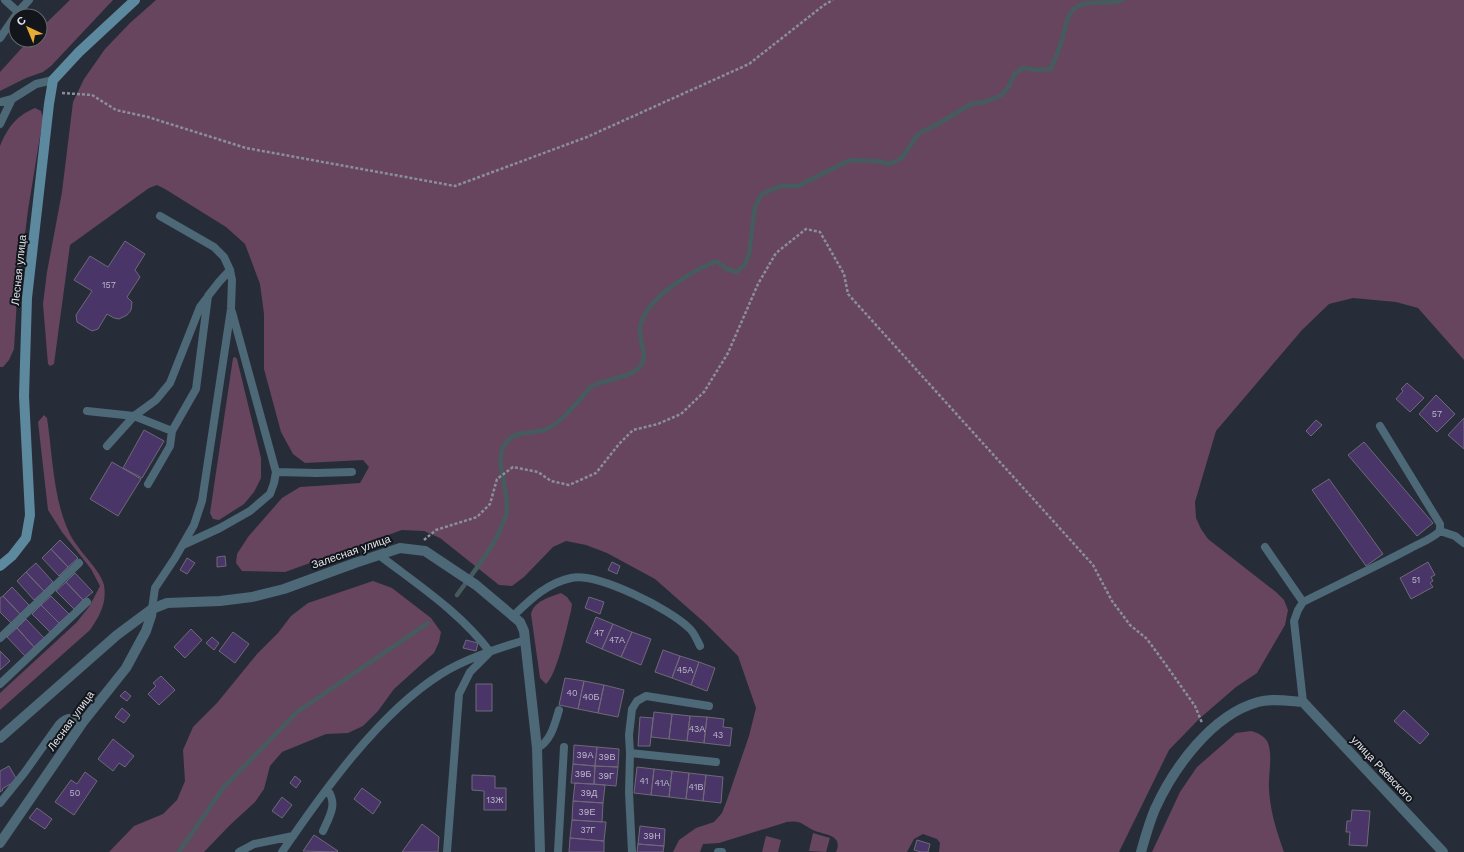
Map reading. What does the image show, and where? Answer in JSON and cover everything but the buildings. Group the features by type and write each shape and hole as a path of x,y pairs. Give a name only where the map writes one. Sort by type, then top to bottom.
{"main road":[{"path":"53,80 79,52 135,0"},
{"name":"Лесная улица","path":"0,566 12,556 26,538 30,514 24,396 27,298 53,80"}],"street":[{"name":"Залесная улица","path":"0,738 117,635 152,609 168,603 220,601 252,597 284,589 400,548 425,551 476,585 520,622 525,640 537,748 540,852"},
{"name":"Лесная улица","path":"0,843 82,722 126,668 146,632 152,616 152,609"},
{"path":"1140,852 1156,809 1183,760 1211,729 1234,712 1258,702 1280,700 1303,702"},
{"name":"улица Раевского","path":"1303,702 1443,852"}],"lane":[{"path":"5,0 14,8"},
{"path":"22,8 29,0"},
{"path":"0,38 8,26"},
{"path":"0,102 12,99 36,84 53,80"},
{"path":"0,124 12,99"},
{"path":"152,609 155,588 194,525 202,501 231,309 232,280 230,270 224,258 214,247 160,216"},
{"path":"107,446 134,416 156,400 170,383 200,307 230,270"},
{"path":"148,484 170,446 172,431 196,389 208,296"},
{"path":"183,545 220,528 250,511 270,494 274,483 276,472 231,309"},
{"path":"87,411 134,416 172,431"},
{"path":"1303,702 1294,621 1303,602 1369,571 1435,536 1440,531 1440,524 1380,426"},
{"path":"276,472 352,472"},
{"path":"1440,531 1455,536 1464,543"},
{"path":"1265,547 1303,602"},
{"path":"379,555 459,618 478,637 490,652"},
{"path":"0,638 79,563"},
{"path":"513,616 533,596 549,586 571,578 586,577 634,594 666,610 691,629 700,646"},
{"path":"0,684 87,602"},
{"path":"282,852 327,789 386,719 424,686 441,674 458,665 490,652 525,640"},
{"path":"447,852 459,694 470,672 490,652"},
{"path":"632,852 629,792 629,735 632,710 637,701 646,696 710,706"},
{"path":"537,748 548,739 559,710"},
{"path":"0,803 26,772 59,724 65,718 73,718 82,722"},
{"path":"558,852 564,747"},
{"path":"630,753 716,762"},
{"path":"323,831 331,811 333,801 332,796 327,789"},
{"path":"239,852 254,844 293,836"}],"path":[{"path":"51,93 92,95 116,110 148,117 246,148 455,186 587,137 749,64 824,5 833,0"},
{"path":"419,550 420,544 436,530 477,516 490,504 497,479 513,467 538,472 551,481 569,485 596,473 619,444 633,430 658,424 681,414 704,392 728,353 758,284 776,253 806,229 820,232 844,274 848,294 1093,565 1112,601 1130,625 1147,639 1194,706 1203,724 1211,729"}],"shaded area":[{"path":"70,0 113,0 51,66 43,72 26,78 0,91 0,72 22,48 48,48 48,21"},
{"path":"156,0 1464,0 1464,360 1418,308 1396,302 1353,298 1329,304 1302,330 1216,431 1195,502 1196,518 1208,539 1276,592 1284,600 1288,610 1285,625 1257,673 1236,687 1199,719 1169,750 1119,852 939,852 940,843 937,839 923,834 914,839 907,852 836,852 838,846 835,838 813,830 801,823 787,822 719,843 703,844 700,852 673,852 679,840 696,828 714,822 722,813 749,736 756,708 738,656 705,623 655,579 607,553 586,545 566,541 553,547 524,577 512,586 499,585 440,538 424,531 402,530 285,572 242,571 236,563 237,554 248,537 282,498 300,487 360,483 369,467 363,460 305,463 293,454 281,432 264,369 264,314 260,284 245,244 226,227 157,185 149,188 70,245 54,364 50,366 48,364 43,304 47,272 62,192 73,102 84,79 105,49 130,23"},
{"path":"35,108 41,111 43,118 28,210 17,298 14,349 9,360 3,367 0,367 0,146 13,123 28,111"},
{"path":"235,357 237,359 261,458 261,478 254,492 244,504 219,520 213,519 210,513 233,358"},
{"path":"44,415 47,418 55,483 60,508 74,542 96,569 102,580 105,591 104,603 100,614 90,630 0,710 0,693 76,623 89,607 100,586 91,569 62,532 48,510 38,422"},
{"path":"373,581 392,588 431,618 441,632 439,642 434,653 394,689 378,711 363,726 348,733 326,734 282,752 270,766 264,789 255,802 204,852 109,852 134,826 163,814 177,800 185,781 183,750 193,727 217,703 257,654 278,633 291,616 308,603"},
{"path":"561,593 567,597 572,604 571,611 558,661 550,679 546,684 540,678 531,614 535,606 539,603 547,598"},
{"path":"1251,731 1261,735 1268,743 1270,754 1269,784 1272,813 1284,852 1152,852 1180,792 1197,767 1236,733"},
{"path":"813,833 830,838 826,852 809,851"},
{"path":"766,836 781,840 778,852 762,852"}],"waterway":[{"path":"457,595 491,548 505,518 507,499 501,470 502,452 505,444 513,436 521,433 540,431 552,426 558,422 592,386 624,376 640,367 644,359 640,334 643,318 659,297 682,279 716,261 727,269 736,272 745,265 749,254 755,207 762,194 781,186 798,186 850,160 877,161 890,164 902,158 918,134 971,104 985,102 1002,95 1009,86 1015,73 1023,68 1036,70 1051,69 1061,44 1069,16 1076,7 1082,4 1123,0"},
{"path":"179,852 223,788 297,712 428,623"}]}
